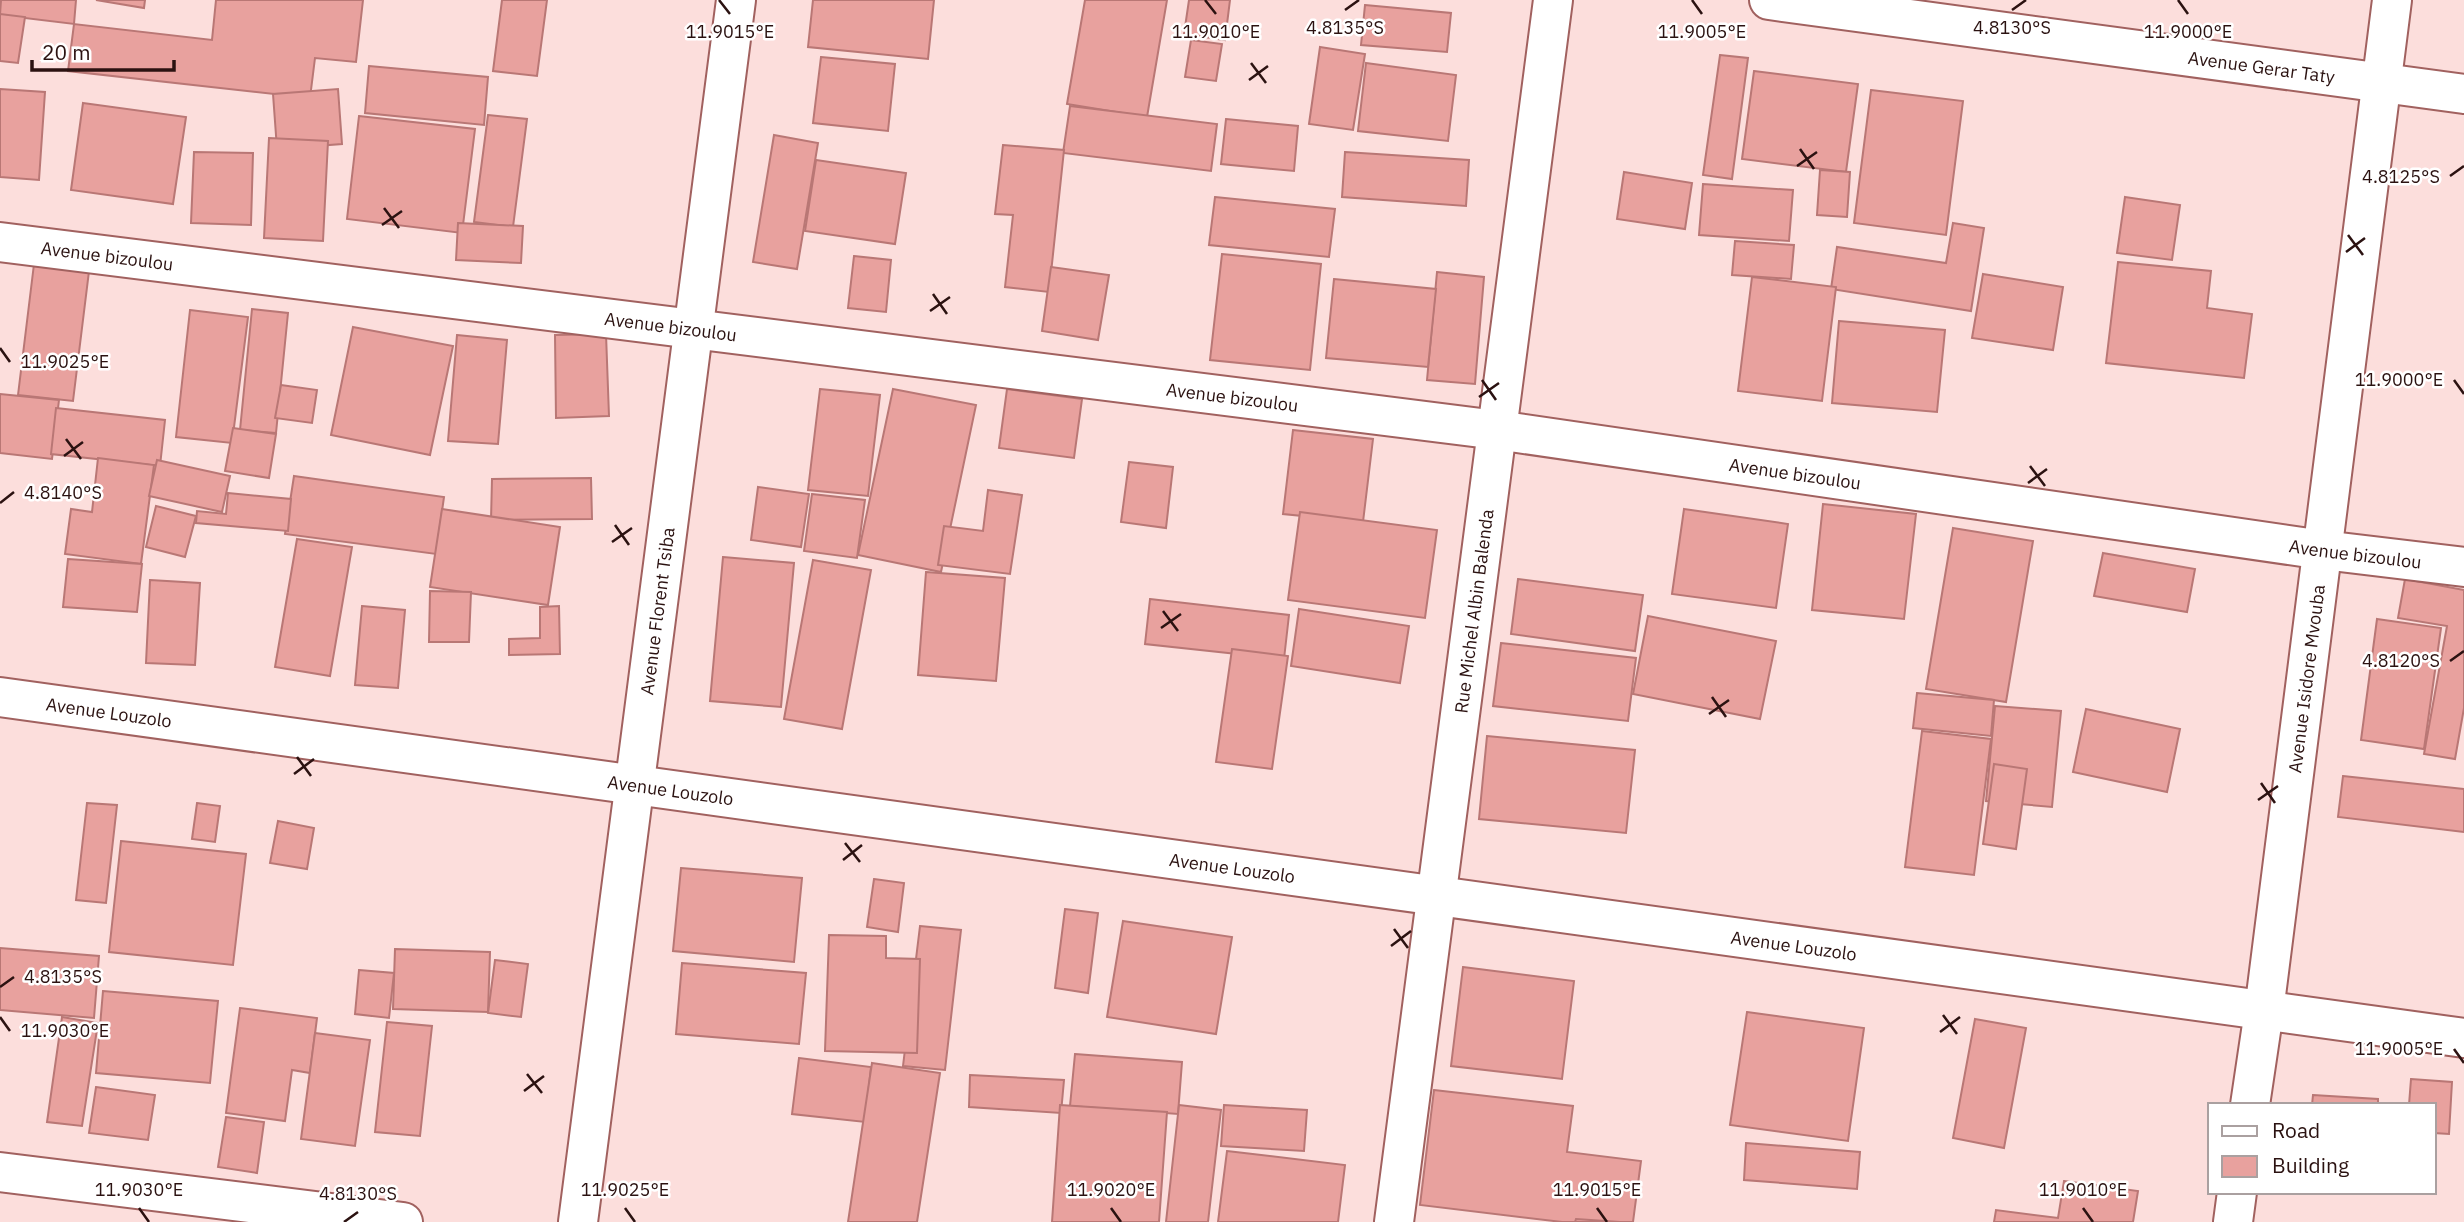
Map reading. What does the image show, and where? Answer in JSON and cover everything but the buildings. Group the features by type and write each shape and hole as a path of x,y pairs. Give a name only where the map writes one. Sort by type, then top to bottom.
{"street":[{"name":"Avenue Florent Tsiba","path":"578,1222 736,0"},
{"name":"Rue Michel Albin Balenda","path":"1394,1222 1553,0"},
{"name":"Avenue Gerar Taty","path":"1769,0 2464,94"},
{"name":"Avenue Isidore Mvouba","path":"2250,1103 2392,0"},
{"name":"Avenue bizoulou","path":"0,242 1496,430 2323,550 2464,567"},
{"name":"Avenue Louzolo","path":"0,697 2464,1038"},
{"path":"0,1172 403,1222"},
{"path":"2233,1222 2237,1194"}]}
